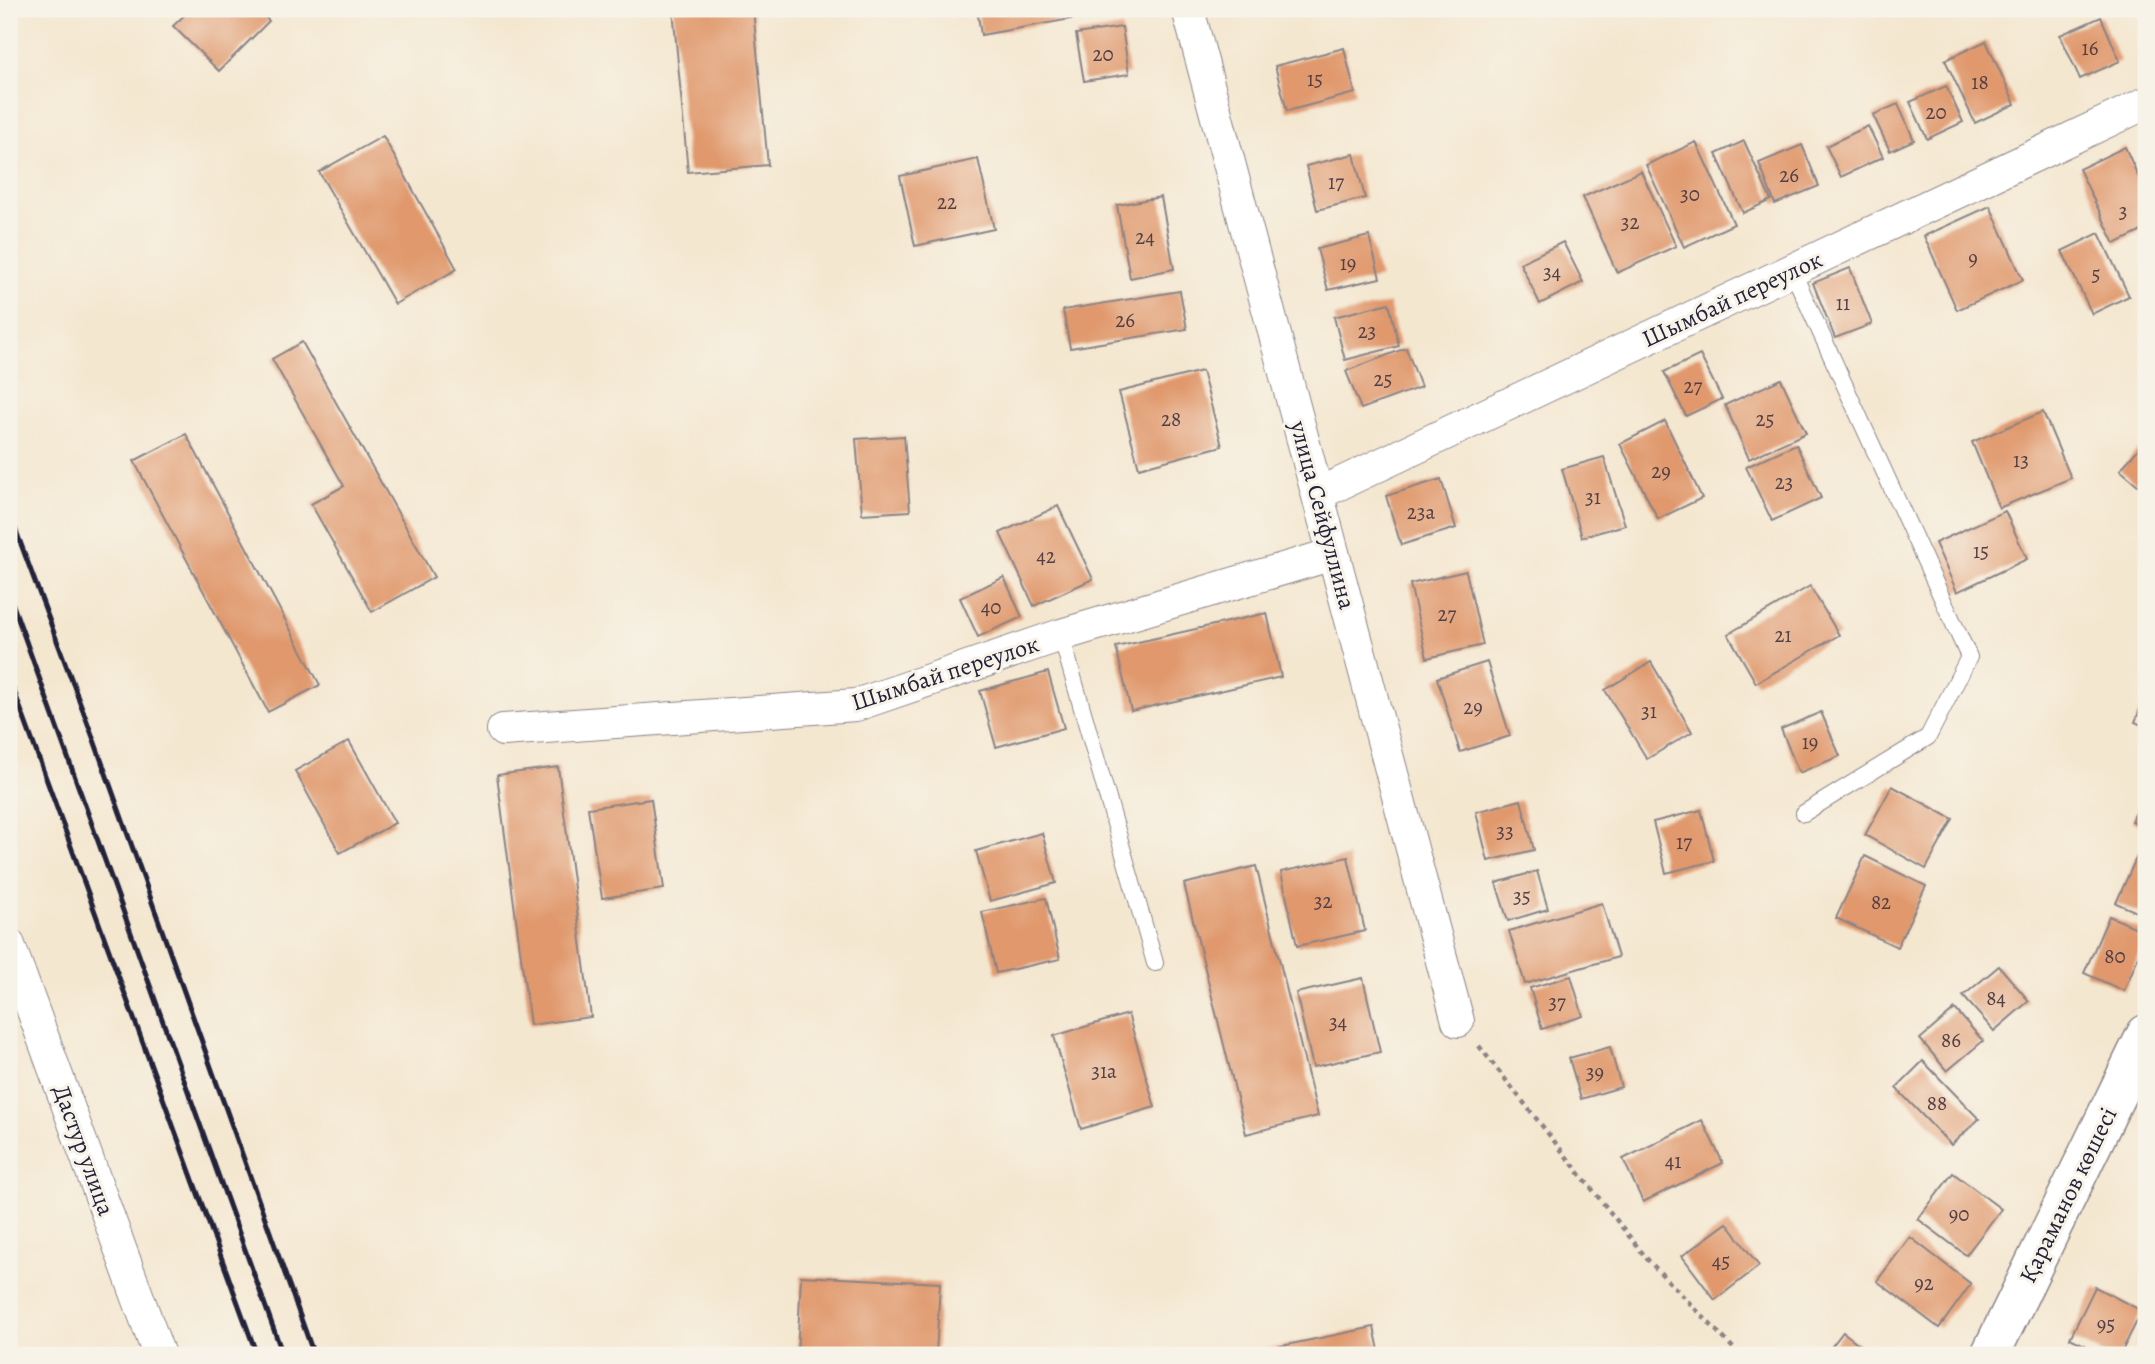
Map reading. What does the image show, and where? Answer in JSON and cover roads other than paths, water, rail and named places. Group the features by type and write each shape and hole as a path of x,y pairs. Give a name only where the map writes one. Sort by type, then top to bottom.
{"main road":[{"name":"Қараманов көшесі","path":"1990,1355 2146,1034"}],"street":[{"name":"улица Сейфуллина","path":"1188,9 1458,1021"},
{"name":"Шымбай переулок","path":"1318,495 2146,103"},
{"name":"Шымбай переулок","path":"503,730 856,705 1061,635 1334,554"},
{"name":"Дастур улица","path":"9,945 159,1355"}],"lane":[{"path":"1792,270 1969,656 1928,737 1804,813"},
{"path":"1061,635 1155,963"}],"railway":[{"path":"9,512 94,740 314,1355"},
{"path":"9,594 283,1355"},
{"path":"9,677 257,1355"}]}
